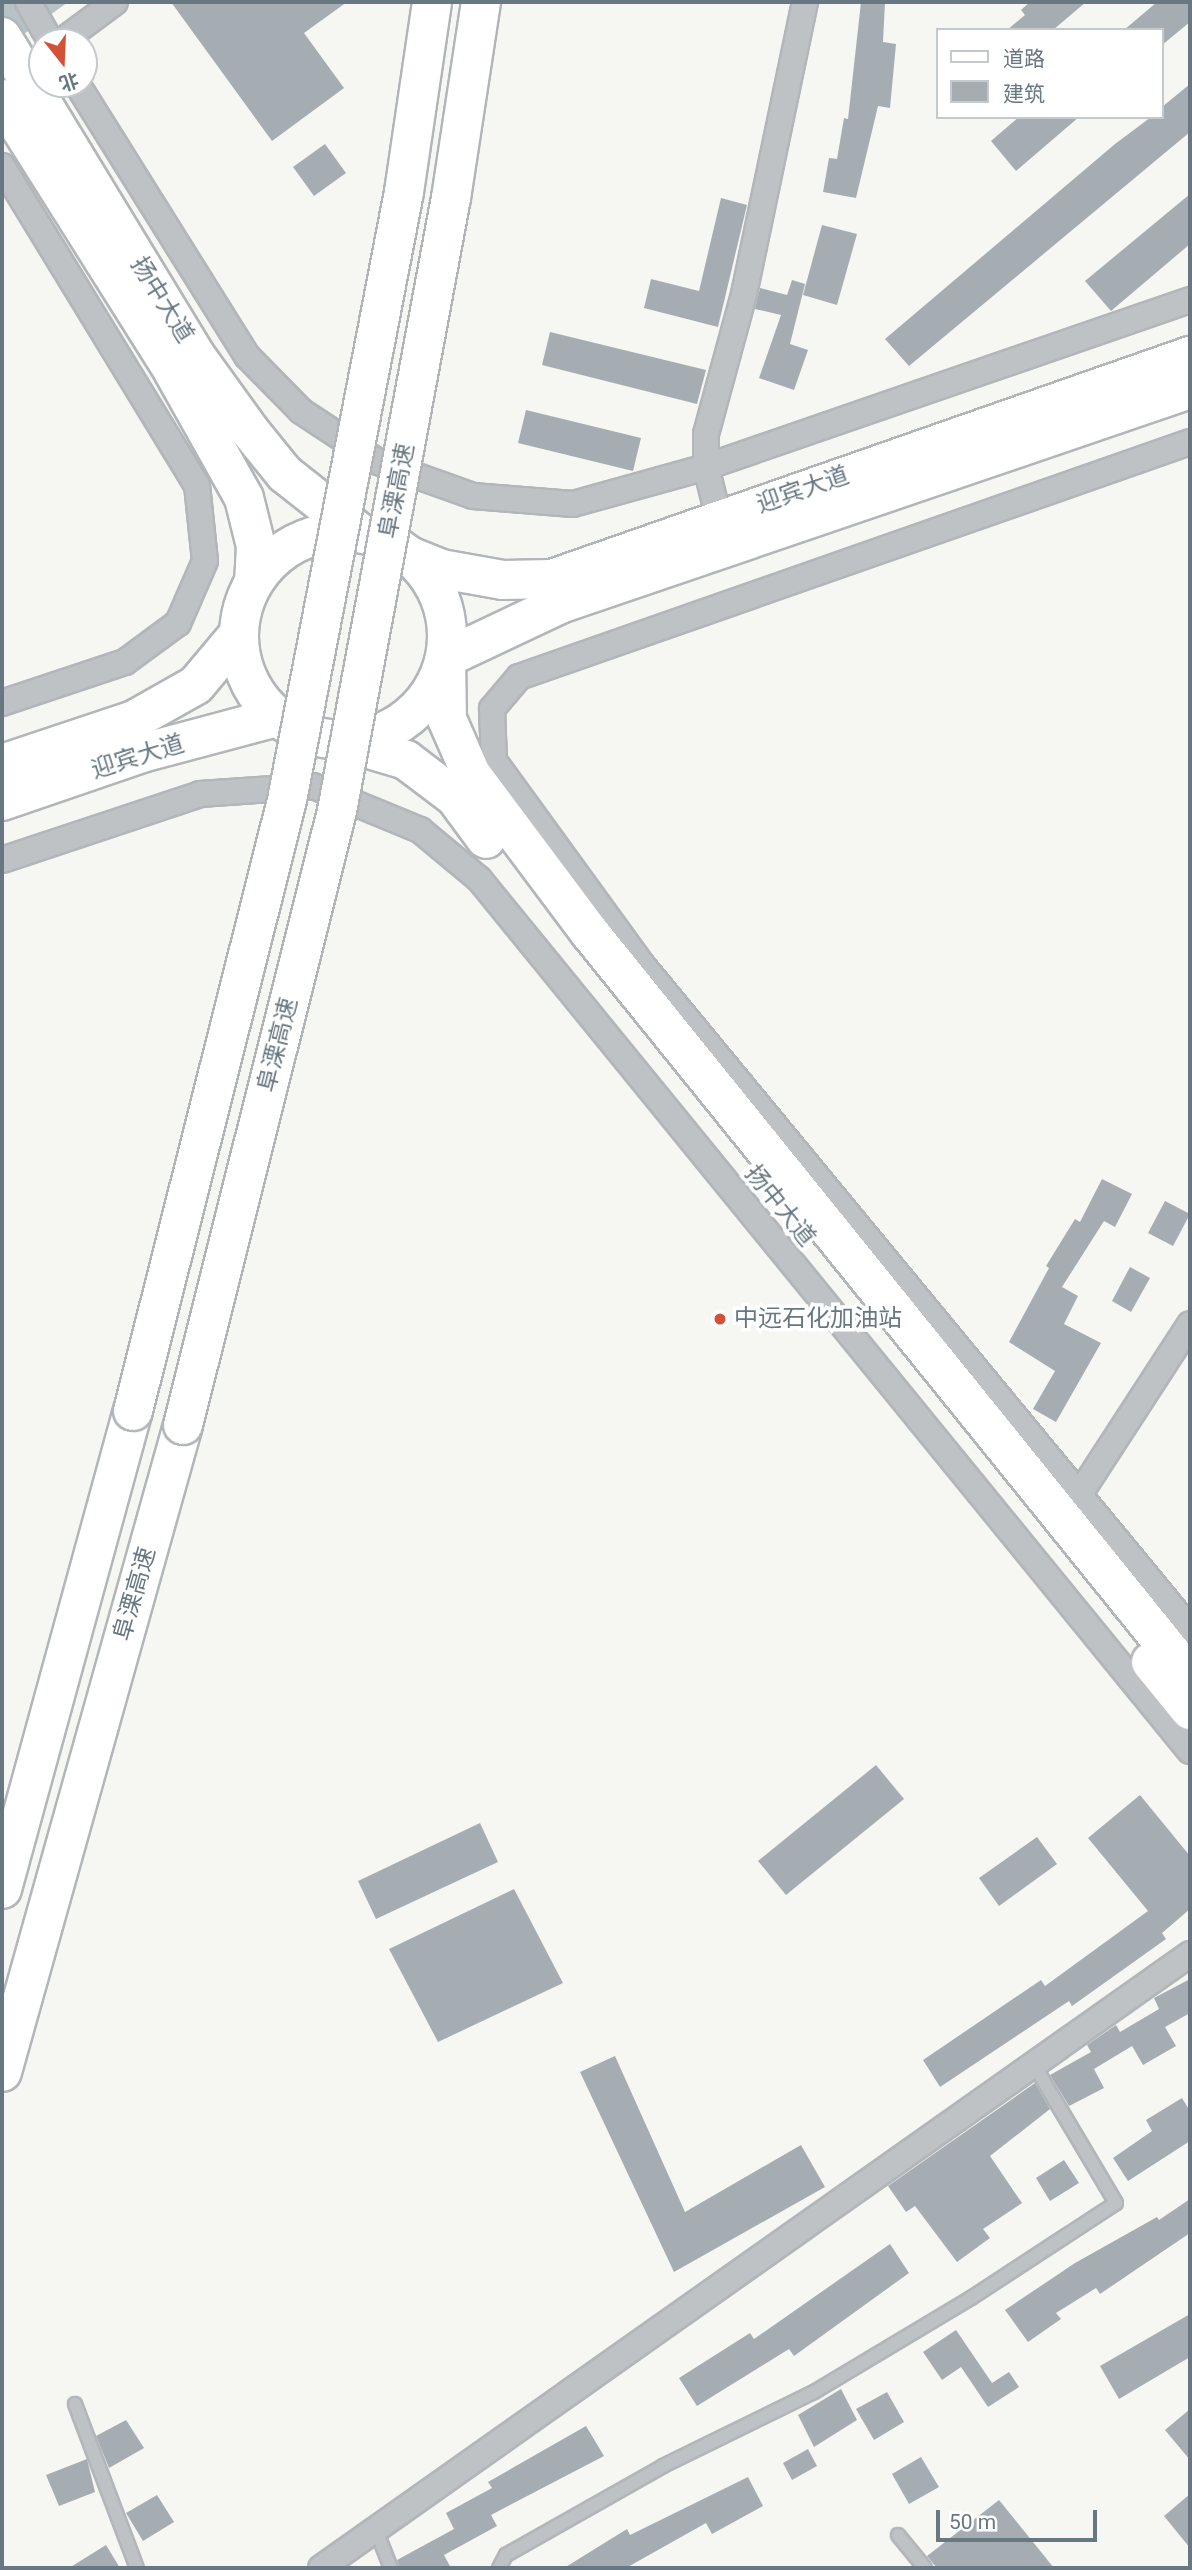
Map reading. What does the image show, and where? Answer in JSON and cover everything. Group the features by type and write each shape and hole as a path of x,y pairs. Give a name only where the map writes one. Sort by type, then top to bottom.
{"main road":[{"name":"阜溧高速","path":"2,1889 133,1412 287,800 404,192 432,2"},
{"name":"阜溧高速","path":"2,2072 183,1425 337,811 451,198 481,2"},
{"name":"扬中大道","path":"15,62 196,356 250,431 285,474 360,533"},
{"name":"扬中大道","path":"15,62 173,371 244,498 256,546 254,581"},
{"name":"迎宾大道","path":"412,557 441,569 503,580 552,579 1190,356"},
{"name":"迎宾大道","path":"446,658 560,604 1190,389"},
{"path":"329,532 360,533 387,541 412,557 430,578 443,602 448,630 446,658 432,691 409,718 377,735 342,741 307,734 276,717 253,690 242,664 238,635 242,607 254,581 274,558 299,541 329,532"},
{"name":"迎宾大道","path":"2,764 134,720 196,685 238,635"},
{"name":"扬中大道","path":"446,658 447,719 471,775 590,933 1190,1676"},
{"name":"迎宾大道","path":"2,801 142,753 276,717"},
{"name":"扬中大道","path":"342,741 406,761 455,797 566,944 1190,1710"}],"street":[{"path":"28,2 43,28"},
{"path":"80,28 115,2"},
{"path":"719,519 706,467 706,434 744,294 805,2"},
{"path":"86,98 247,356 301,411 379,462 473,496 573,504 706,467 1190,300"},
{"path":"2,166 197,485 205,561 178,623 125,662 2,703"},
{"path":"1190,442 519,677 492,709 494,761 643,965 1081,1492 1190,1629"},
{"path":"2,860 200,794 313,786 420,831 479,878 1190,1751"},
{"path":"1081,1492 1190,1324"},
{"path":"321,2568 1190,1954"}],"lane":[{"path":"499,2568 506,2555 663,2466 814,2392 971,2298 1116,2203 1034,2065"},
{"path":"75,2404 137,2568"},
{"path":"376,2530 391,2568"},
{"path":"898,2535 925,2568"}],"shaded area":[{"path":"2,2 68,2 32,28 28,28 28,31 2,50"}],"building":[{"path":"171,2 347,2 304,33 344,88 272,141"},
{"path":"861,2 885,2 883,42 896,44 890,108 878,106 856,198 823,192 829,158 837,159 844,118 848,119"},
{"path":"1030,2 1086,2 1055,28 1009,28 1025,15 1021,10"},
{"path":"1157,2 1190,2 1190,22 1164,43 1164,28 1126,28"},
{"path":"1190,84 1190,132 909,366 885,339 1115,144 1148,119 1164,119 1164,105"},
{"path":"1017,119 1077,119 1016,171 991,141"},
{"path":"325,144 346,173 314,196 293,167"},
{"path":"1190,194 1190,244 1111,311 1085,281"},
{"path":"721,198 747,205 718,327 644,308 651,279 699,291"},
{"path":"822,225 857,234 837,305 803,295"},
{"path":"792,280 805,284 790,344 808,350 794,390 759,378 781,315 755,309 760,288 787,295"},
{"path":"550,332 706,370 697,404 542,365"},
{"path":"526,410 641,438 633,471 518,443"},
{"path":"1102,1179 1132,1194 1115,1227 1104,1221 1062,1287 1078,1296 1064,1324 1101,1343 1056,1422 1033,1409 1055,1371 1009,1342 1049,1268 1046,1266 1075,1219 1080,1222"},
{"path":"1165,1201 1190,1214 1173,1246 1148,1233"},
{"path":"1130,1267 1150,1278 1131,1312 1112,1301"},
{"path":"876,1765 904,1799 786,1895 758,1861"},
{"path":"1140,1795 1190,1856 1190,1909 1162,1933 1166,1939 1072,2006 1069,2001 940,2087 923,2060 1041,1980 1045,1986 1148,1911 1088,1838"},
{"path":"480,1823 498,1862 376,1919 358,1881"},
{"path":"1037,1837 1057,1864 999,1906 979,1878"},
{"path":"514,1889 563,1983 438,2042 389,1949"},
{"path":"1190,1979 1190,2013 1165,2027 1176,2046 1143,2065 1132,2046 1094,2069 1104,2088 1069,2106 1050,2075 1091,2052 1087,2045 1116,2025 1120,2032 1159,2009 1154,1998"},
{"path":"615,2056 685,2212 801,2145 825,2187 674,2272 580,2072"},
{"path":"1035,2083 1050,2109 990,2156 1022,2203 983,2229 990,2238 957,2262 915,2206 906,2212 888,2186"},
{"path":"1182,2098 1190,2111 1190,2141 1128,2181 1113,2158 1152,2131 1146,2120"},
{"path":"1064,2160 1079,2183 1050,2201 1036,2178"},
{"path":"1190,2199 1190,2233 1100,2294 1096,2288 1056,2313 1061,2319 1028,2342 1005,2310 1075,2263 1157,2217 1159,2220"},
{"path":"890,2244 909,2273 794,2356 789,2349 697,2406 679,2378 750,2333 754,2339"},
{"path":"1190,2314 1190,2357 1119,2399 1100,2366"},
{"path":"956,2330 992,2383 1009,2372 1019,2387 988,2407 961,2367 942,2380 923,2352"},
{"path":"841,2389 857,2420 814,2447 798,2415"},
{"path":"887,2392 904,2422 874,2440 856,2409"},
{"path":"1190,2409 1190,2460 1165,2430"},
{"path":"126,2420 144,2448 109,2468 96,2436"},
{"path":"586,2426 604,2456 491,2515 497,2526 444,2555 451,2568 400,2568 397,2560 454,2529 446,2513 492,2488 488,2482"},
{"path":"808,2449 817,2466 792,2480 783,2463"},
{"path":"921,2457 939,2487 909,2504 892,2474"},
{"path":"87,2459 95,2492 59,2506 46,2475"},
{"path":"748,2477 763,2506 712,2534 706,2523 626,2568 564,2568 627,2529 630,2535"},
{"path":"1190,2494 1190,2548 1164,2516"},
{"path":"157,2495 174,2522 143,2541 126,2513"},
{"path":"999,2500 1054,2568 937,2568 927,2556"},
{"path":"106,2545 120,2568 69,2568"}],"place":[{"name":"中远石化加油站","path":"720,1319"}]}
